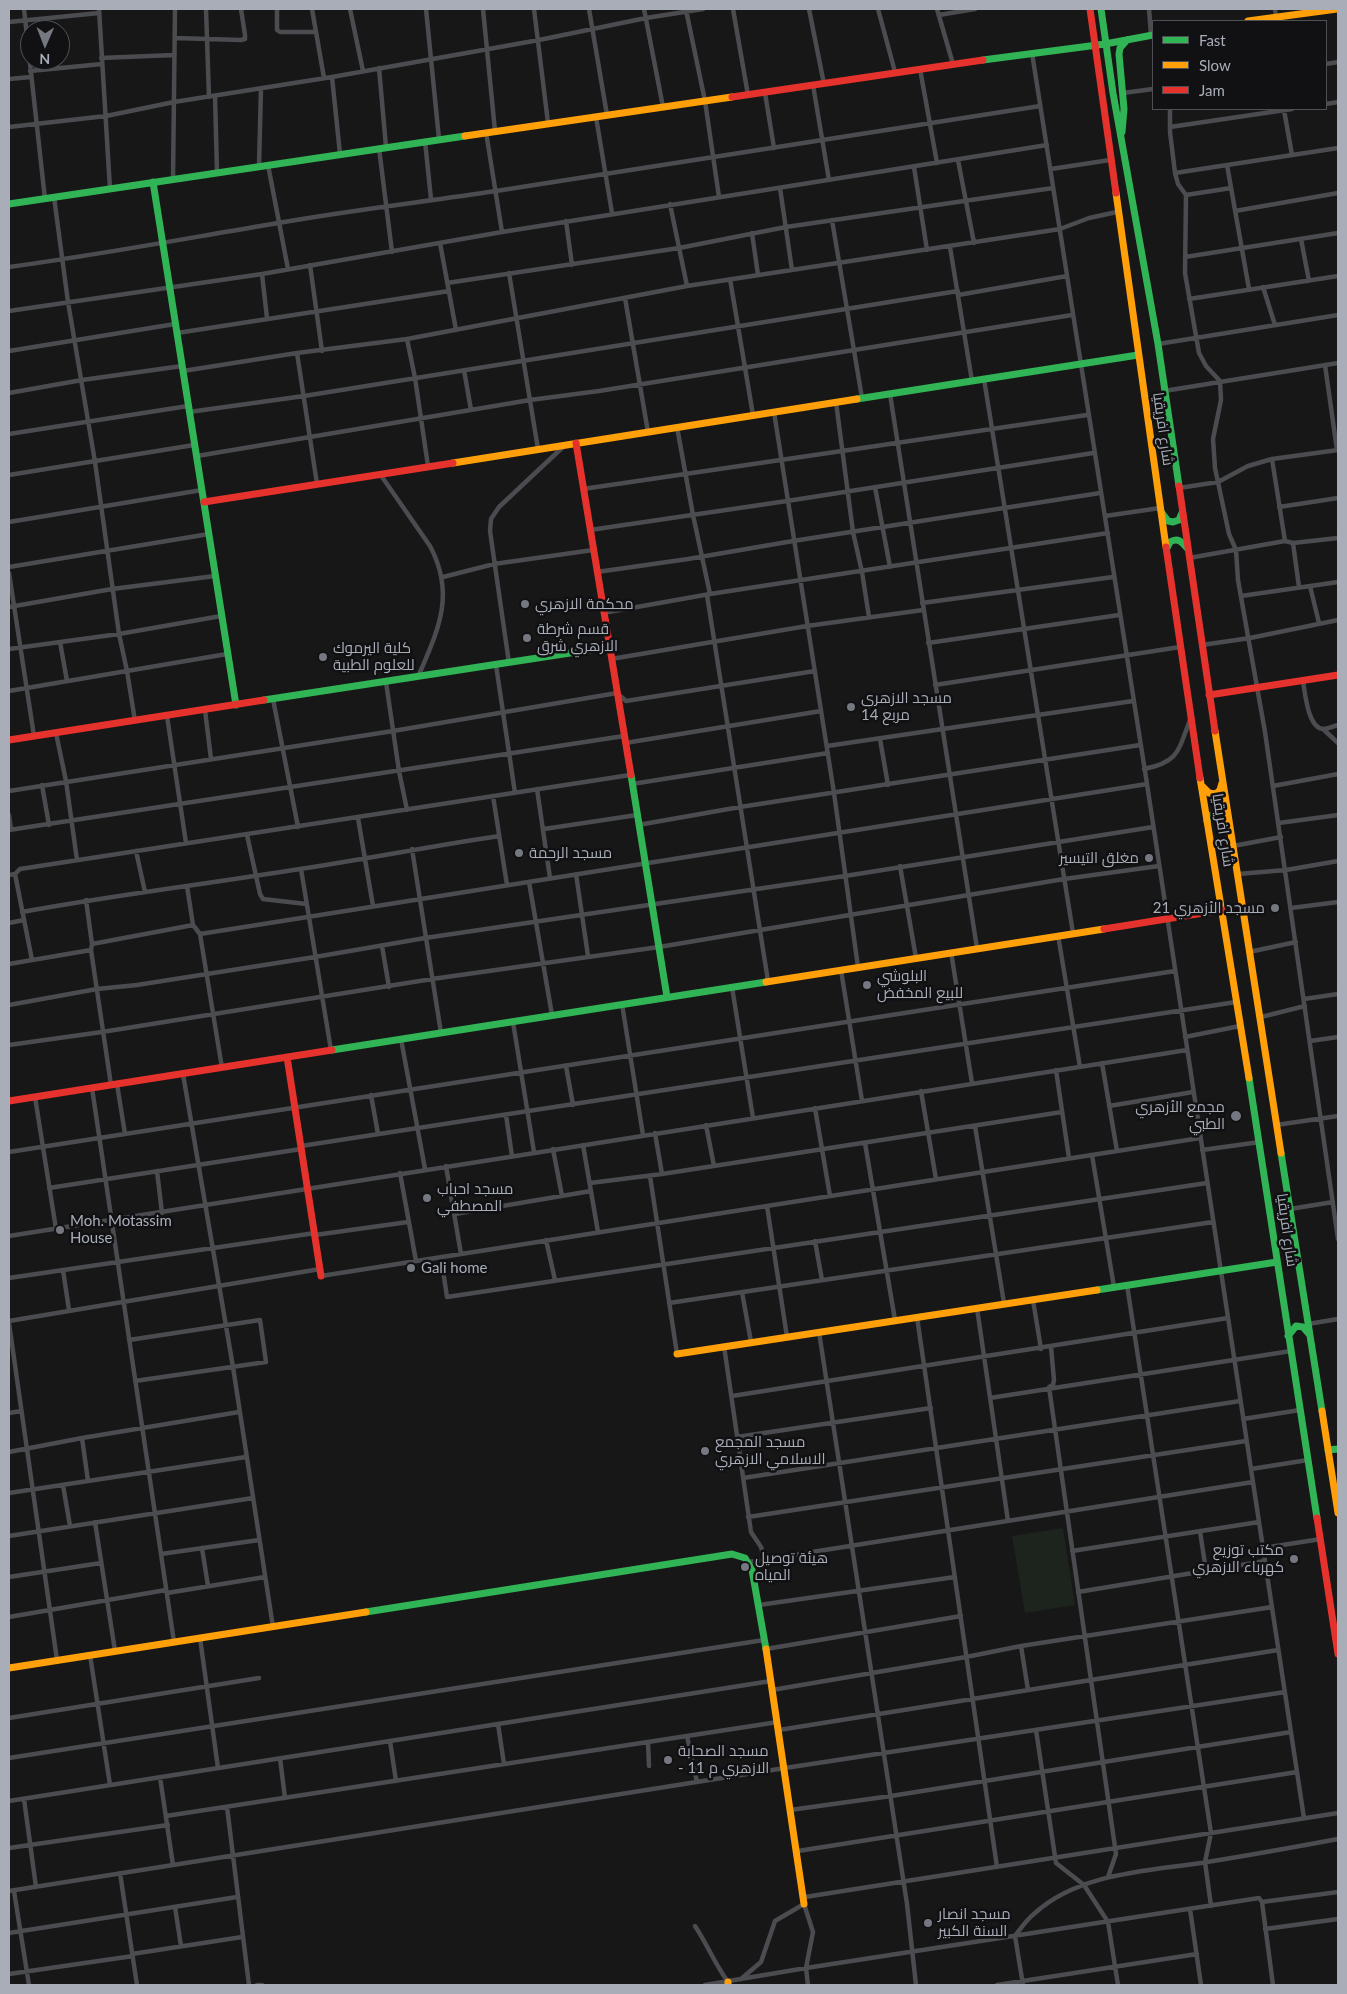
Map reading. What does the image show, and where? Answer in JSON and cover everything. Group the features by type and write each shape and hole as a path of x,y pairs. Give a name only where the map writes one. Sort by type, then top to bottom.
{"street":[{"path":"24,9 25,20 99,11 110,189"},
{"path":"173,179 175,9"},
{"path":"206,9 209,97"},
{"path":"175,38 245,39 242,9"},
{"path":"277,9 277,30 280,32 316,32"},
{"path":"312,9 324,78"},
{"path":"350,9 363,71"},
{"path":"426,9 439,139"},
{"path":"483,9 495,131"},
{"path":"534,9 548,123"},
{"path":"589,9 607,115"},
{"path":"644,9 663,107"},
{"path":"9,127 106,116 174,102 332,77 539,40 686,10 703,9"},
{"path":"733,9 748,95"},
{"path":"809,9 824,84"},
{"path":"878,9 895,72"},
{"path":"937,9 953,64"},
{"path":"939,15 975,9"},
{"name":"شارع افريقيا","path":"1090,9 1117,212 1180,647 1260,1142 1330,1603 1337,1632 1338,1654"},
{"name":"شارع افريقيا","path":"1101,9 1158,344 1228,820 1261,1017 1276,1125 1338,1513"},
{"path":"9,204 383,147 766,93 895,72 1106,44 1152,35 1149,9"},
{"path":"1275,9 1272,19 1337,9"},
{"path":"686,10 705,101 719,197"},
{"path":"1122,137 1125,117 1119,54 1120,48 1127,40"},
{"path":"1032,53 1087,415 1108,533 1132,701 1147,784 1304,1818"},
{"path":"9,79 102,61 174,55"},
{"path":"379,68 387,207 392,252"},
{"path":"920,69 937,163"},
{"path":"31,70 45,199"},
{"path":"332,77 340,154"},
{"path":"813,85 829,180"},
{"path":"259,166 260,88"},
{"path":"1122,93 1152,89"},
{"path":"766,93 774,148"},
{"path":"215,96 217,172"},
{"path":"9,267 62,260 280,222 496,191 1040,106"},
{"path":"1170,110 1175,173 1178,184 1186,195 1185,273 1199,354 1206,366 1220,381 1221,400 1213,439 1218,482 1229,534 1236,550 1241,596 1250,638 1286,870 1320,1118 1336,1211 1338,1240"},
{"path":"1170,127 1284,110 1292,155"},
{"path":"596,117 612,213"},
{"path":"486,132 502,232"},
{"path":"425,141 431,199"},
{"path":"9,311 169,286 262,274 612,213 1047,145"},
{"path":"1175,173 1338,148"},
{"path":"958,160 974,243"},
{"path":"1051,170 1110,160"},
{"path":"268,165 288,269"},
{"path":"1227,165 1248,289"},
{"path":"914,166 922,206 927,250"},
{"path":"153,182 236,705"},
{"path":"780,188 792,270"},
{"path":"447,283 680,248 786,227 1053,188"},
{"path":"1186,195 1231,188"},
{"path":"1235,211 1338,193"},
{"path":"54,198 68,302 95,462 119,634 128,671 136,721"},
{"path":"670,204 687,286"},
{"path":"9,393 82,380 407,339 687,286 1060,229 1089,218 1117,212"},
{"path":"832,220 862,398"},
{"path":"566,221 572,265"},
{"path":"752,233 758,275"},
{"path":"1185,257 1338,233"},
{"path":"1301,239 1308,280"},
{"path":"440,243 456,330"},
{"path":"950,247 972,381"},
{"path":"310,265 322,351"},
{"path":"509,273 538,449"},
{"path":"262,274 267,318"},
{"path":"9,434 88,420 304,396 633,342 1067,276"},
{"path":"1189,299 1338,276"},
{"path":"730,279 753,415"},
{"path":"1263,287 1275,325"},
{"path":"177,333 316,310 449,291"},
{"path":"626,298 648,432"},
{"path":"197,456 530,400 854,351 1072,315"},
{"path":"1158,344 1338,315"},
{"path":"9,351 75,342 175,324"},
{"path":"407,339 422,418 428,466"},
{"path":"297,353 318,484"},
{"path":"204,502 1138,355"},
{"path":"1164,391 1338,363"},
{"path":"1179,488 1218,482 1248,466 1272,459 1338,450 1325,365"},
{"path":"464,370 471,410"},
{"path":"984,379 1073,933"},
{"path":"890,394 905,482 928,643 978,948"},
{"path":"836,402 844,451 853,532 869,617"},
{"path":"1332,408 1338,408"},
{"path":"774,412 827,746 858,967"},
{"path":"583,490 1087,415"},
{"path":"677,427 708,595 720,686 768,981"},
{"path":"576,443 667,997"},
{"path":"9,475 194,445"},
{"path":"508,663 490,531 491,518 499,507 566,445"},
{"path":"590,530 787,501 1093,452"},
{"path":"1272,459 1285,541"},
{"path":"380,474 430,546 443,577 444,600 431,647 418,677"},
{"path":"875,487 884,527 890,568"},
{"path":"9,522 202,490"},
{"path":"597,572 701,557 1100,492"},
{"path":"1279,507 1338,498"},
{"path":"1105,516 1160,509 1165,519 1174,522 1181,517 1182,508"},
{"path":"603,612 1108,533"},
{"path":"9,567 209,534"},
{"path":"1166,552 1169,542 1175,540 1184,542 1189,554 1236,550 1285,541 1293,543 1338,538"},
{"path":"1293,543 1299,587"},
{"path":"443,577 494,564 593,550"},
{"path":"9,573 11,607 27,688 34,736"},
{"path":"11,607 112,589 215,576"},
{"path":"922,602 1113,577"},
{"path":"1241,596 1338,582"},
{"path":"1310,586 1318,623"},
{"path":"611,659 807,626 923,610"},
{"path":"928,643 1119,615"},
{"path":"9,649 119,634 222,616"},
{"path":"1202,645 1250,638 1338,620"},
{"path":"60,642 67,681"},
{"path":"935,685 1031,672 1180,647"},
{"path":"9,740 609,648"},
{"path":"9,691 228,654"},
{"path":"496,665 515,793"},
{"path":"9,791 393,731 617,693 626,700 815,671"},
{"path":"1209,695 1338,676"},
{"path":"1303,681 1311,721 1338,743"},
{"path":"386,682 407,810"},
{"path":"273,699 298,827"},
{"path":"827,746 1132,701"},
{"path":"205,710 211,759"},
{"path":"9,816 10,830 509,754 727,728 821,712"},
{"path":"167,716 186,843"},
{"path":"1144,769 1162,765 1172,760 1179,749 1191,719"},
{"path":"1323,729 1338,725"},
{"path":"56,733 66,781 77,860"},
{"path":"880,739 888,785"},
{"path":"638,825 740,807 1140,745"},
{"path":"632,784 828,753"},
{"path":"1273,786 1338,774"},
{"path":"9,875 15,874 20,869 630,775"},
{"path":"1202,785 1209,794 1216,794 1220,790 1222,781"},
{"path":"200,934 1147,784"},
{"path":"42,785 49,825"},
{"path":"538,789 550,878"},
{"path":"493,796 506,885"},
{"path":"1207,821 1210,815 1216,812 1224,815 1228,820"},
{"path":"544,829 637,815"},
{"path":"1279,823 1338,815"},
{"path":"358,818 373,906"},
{"path":"9,1004 97,989 316,957 425,938 845,876 1153,827"},
{"path":"247,835 255,876 263,899 306,904"},
{"path":"22,912 86,900 301,869 499,836"},
{"path":"1233,846 1281,837"},
{"path":"412,849 441,1033"},
{"path":"136,851 145,892"},
{"path":"1238,874 1286,870 1338,861"},
{"path":"900,866 916,958"},
{"path":"9,1046 542,962 658,947 1064,879 1159,866"},
{"path":"301,869 331,1050"},
{"path":"15,874 32,960"},
{"path":"576,874 588,956"},
{"path":"529,882 552,1016"},
{"path":"187,886 192,925 200,934 222,1068"},
{"path":"86,900 92,944 90,950 102,1032 125,1134"},
{"path":"1291,908 1338,902"},
{"path":"9,1101 1222,910"},
{"path":"9,923 24,920"},
{"path":"92,944 192,925"},
{"path":"1058,936 1080,1067"},
{"path":"1249,952 1296,942"},
{"path":"382,946 390,987"},
{"path":"9,964 90,950"},
{"path":"951,952 972,1084"},
{"path":"841,970 862,1101"},
{"path":"9,1152 295,1106 521,1073 1175,971"},
{"path":"732,987 753,1118"},
{"path":"1304,999 1338,994"},
{"path":"50,1188 199,1165 378,1134 1236,1002"},
{"path":"622,1004 643,1135"},
{"path":"1261,1017 1305,1006"},
{"path":"513,1022 534,1152"},
{"path":"1185,1037 1240,1026"},
{"path":"1310,1041 1338,1037"},
{"path":"401,1039 426,1169"},
{"path":"9,1236 1187,1050"},
{"path":"287,1057 321,1272"},
{"path":"1102,1063 1117,1151"},
{"path":"566,1066 573,1105"},
{"path":"1056,1070 1069,1158"},
{"path":"183,1074 233,1367 273,1626"},
{"path":"92,1088 174,1642"},
{"path":"921,1092 936,1179"},
{"path":"1109,1106 1193,1092"},
{"path":"372,1095 378,1134"},
{"path":"35,1097 56,1229"},
{"path":"815,1108 830,1196"},
{"path":"590,1183 650,1176 1062,1112"},
{"path":"506,1115 512,1156"},
{"path":"1276,1125 1338,1116"},
{"path":"706,1125 714,1166"},
{"path":"975,1126 1004,1303"},
{"path":"655,1133 662,1174"},
{"path":"56,1660 9,1322 69,1310 219,1286 416,1261 1200,1138"},
{"path":"1202,1150 1260,1142"},
{"path":"865,1143 882,1232 895,1320"},
{"path":"583,1145 598,1232"},
{"path":"553,1149 562,1196"},
{"path":"1092,1155 1114,1286"},
{"path":"446,1166 461,1254"},
{"path":"157,1171 162,1213"},
{"path":"400,1173 416,1261"},
{"path":"650,1176 677,1354 1277,1262"},
{"path":"441,1257 447,1297 1207,1183"},
{"path":"455,1214 591,1191"},
{"path":"1290,1209 1333,1202"},
{"path":"767,1206 787,1337"},
{"path":"9,1278 408,1222"},
{"path":"669,1303 1213,1222"},
{"path":"546,1240 555,1280"},
{"path":"816,1242 822,1280"},
{"path":"62,1270 69,1310"},
{"path":"1127,1285 1211,1833 1205,1862 1211,1906"},
{"path":"742,1292 751,1342"},
{"path":"1033,1300 1041,1349"},
{"path":"977,1308 1008,1521"},
{"path":"917,1317 997,1866"},
{"path":"732,1396 1041,1349 1228,1318"},
{"path":"1308,1324 1338,1319"},
{"path":"129,1340 260,1320 266,1362 135,1381"},
{"path":"1288,1336 1293,1328 1299,1326 1310,1334"},
{"path":"819,1332 904,1881 916,1985"},
{"path":"724,1346 748,1517 752,1536 762,1547 765,1560"},
{"path":"1049,1387 1053,1385 1054,1380 1051,1347"},
{"path":"990,1398 1049,1387 1291,1352"},
{"path":"9,1371 16,1370"},
{"path":"1049,1387 1101,1762 1116,1854 1108,1877"},
{"path":"742,1478 1240,1401"},
{"path":"737,1437 930,1408"},
{"path":"1243,1419 1300,1410"},
{"path":"9,1413 21,1411"},
{"path":"9,1452 240,1412"},
{"path":"82,1438 88,1481"},
{"path":"748,1517 1246,1441"},
{"path":"1328,1450 1338,1448"},
{"path":"9,1493 246,1458"},
{"path":"1251,1469 1308,1460"},
{"path":"749,1562 1253,1482"},
{"path":"63,1485 70,1526"},
{"path":"9,1536 253,1498"},
{"path":"95,1522 115,1651"},
{"path":"1072,1550 1259,1522"},
{"path":"1200,1531 1206,1571"},
{"path":"1263,1548 1321,1539"},
{"path":"161,1554 259,1540"},
{"path":"202,1548 208,1586"},
{"path":"9,1668 732,1554 743,1556 749,1562 759,1605 790,1810 805,1900 813,1932 806,1968 808,1985"},
{"path":"1078,1592 1265,1561"},
{"path":"9,1577 101,1563"},
{"path":"9,1617 107,1600 265,1577"},
{"path":"759,1605 955,1578"},
{"path":"1330,1603 1338,1608"},
{"path":"772,1690 872,1674 1022,1646 1272,1606"},
{"path":"766,1649 960,1616"},
{"path":"200,1638 218,1768"},
{"path":"9,1758 764,1640"},
{"path":"1022,1646 1028,1690"},
{"path":"779,1730 1278,1650"},
{"path":"90,1655 110,1785"},
{"path":"9,1718 259,1678"},
{"path":"9,1801 771,1681"},
{"path":"29,1985 21,1931 11,1891 785,1768 1285,1692"},
{"path":"166,1816 778,1722"},
{"path":"498,1724 504,1764"},
{"path":"1036,1730 1056,1863 1084,1885 1108,1922 1118,1985"},
{"path":"790,1810 890,1796 1291,1732"},
{"path":"687,1736 697,1782"},
{"path":"390,1741 396,1781"},
{"path":"648,1742 648,1766"},
{"path":"280,1758 285,1798"},
{"path":"798,1852 1297,1772"},
{"path":"160,1777 173,1865"},
{"path":"24,1799 36,1887"},
{"path":"227,1807 249,1985"},
{"path":"740,1980 761,1962 775,1921 805,1900 904,1881 1338,1813"},
{"path":"9,1848 168,1825"},
{"path":"1023,1983 1015,1936 1042,1906 1063,1894 1108,1877 1130,1872 1205,1862 1338,1839"},
{"path":"120,1873 137,1985"},
{"path":"1262,1902 1338,1892"},
{"path":"9,1933 237,1897"},
{"path":"705,1985 728,1984 740,1980 806,1968 1260,1898 1273,1985"},
{"path":"175,1907 181,1946"},
{"path":"1190,1909 1201,1985"},
{"path":"1265,1929 1338,1919"},
{"path":"695,1926 707,1942 716,1965 728,1984"},
{"path":"9,1974 242,1937"},
{"path":"998,1985 1023,1983 1197,1954"}],"shaded area":[{"path":"1063,1528 1075,1605 1025,1613 1012,1536"}],"traffic: fast":[{"path":"1101,9 1113,93 1158,344 1179,486"},
{"path":"983,60 1105,44 1152,35"},
{"path":"1122,132 1124,109 1119,54 1120,48 1127,40"},
{"path":"9,204 465,136"},
{"path":"153,182 236,705"},
{"path":"857,399 1138,355"},
{"path":"1162,513 1168,521 1173,522 1179,520 1182,513"},
{"path":"1167,548 1170,542 1175,540 1182,542 1187,548"},
{"path":"264,700 609,647"},
{"path":"631,775 667,997"},
{"path":"1207,821 1211,815 1218,813 1228,820"},
{"path":"332,1050 766,982"},
{"path":"1249,1078 1317,1518"},
{"path":"1281,1153 1322,1411"},
{"path":"1097,1290 1277,1262"},
{"path":"1288,1336 1296,1326 1303,1327 1309,1334"},
{"path":"1328,1450 1338,1449"},
{"path":"366,1612 732,1554 745,1558 752,1570 766,1649"}],"traffic: slow":[{"path":"1255,20 1337,9"},
{"path":"465,136 732,97"},
{"path":"1116,193 1166,547"},
{"path":"453,463 857,399"},
{"path":"1215,731 1281,1153"},
{"path":"1200,778 1249,1078"},
{"path":"1203,787 1209,793 1216,794 1220,790 1222,783"},
{"path":"766,982 1104,929"},
{"path":"677,1354 1097,1290"},
{"path":"1322,1411 1338,1513"},
{"path":"9,1668 366,1612"},
{"path":"766,1649 804,1904"}],"traffic: jam":[{"path":"1090,9 1116,193"},
{"path":"732,97 983,60"},
{"path":"576,443 631,775"},
{"path":"204,502 453,463"},
{"path":"1179,486 1215,731"},
{"path":"1166,547 1200,778"},
{"path":"1209,695 1338,675"},
{"path":"9,740 264,700"},
{"path":"1104,929 1222,910"},
{"path":"9,1101 332,1050"},
{"path":"287,1057 321,1276"},
{"path":"1317,1518 1338,1654"}],"place":[{"name":"محكمة الازهري","path":"525,604"},
{"name":"قسم شرطة الازهري شرق","path":"527,638"},
{"name":"كلية اليرموك للعلوم الطبية","path":"323,657"},
{"name":"مسجد الازهري مربع 14","path":"851,707"},
{"name":"مسجد الرحمة","path":"519,853"},
{"name":"مغلق التيسير","path":"1149,858"},
{"name":"مسجد الأزهري 21","path":"1275,908"},
{"name":"البلوشي للبيع المخفض","path":"867,985"},
{"name":"مجمع الأزهري الطبي","path":"1236,1116"},
{"name":"مسجد احباب المصطفي","path":"427,1198"},
{"name":"Moh. Motassim House","path":"60,1230"},
{"name":"Gali home","path":"411,1268"},
{"name":"مسجد المجمع الاسلامي الازهري","path":"705,1451"},
{"name":"مكتب توزيع كهرباء الازهري","path":"1294,1559"},
{"name":"هيئة توصيل المياه","path":"745,1567"},
{"name":"مسجد الصحابة - الازهري م 11","path":"668,1760"},
{"name":"مسجد انصار السنة الكبير","path":"928,1923"}]}
